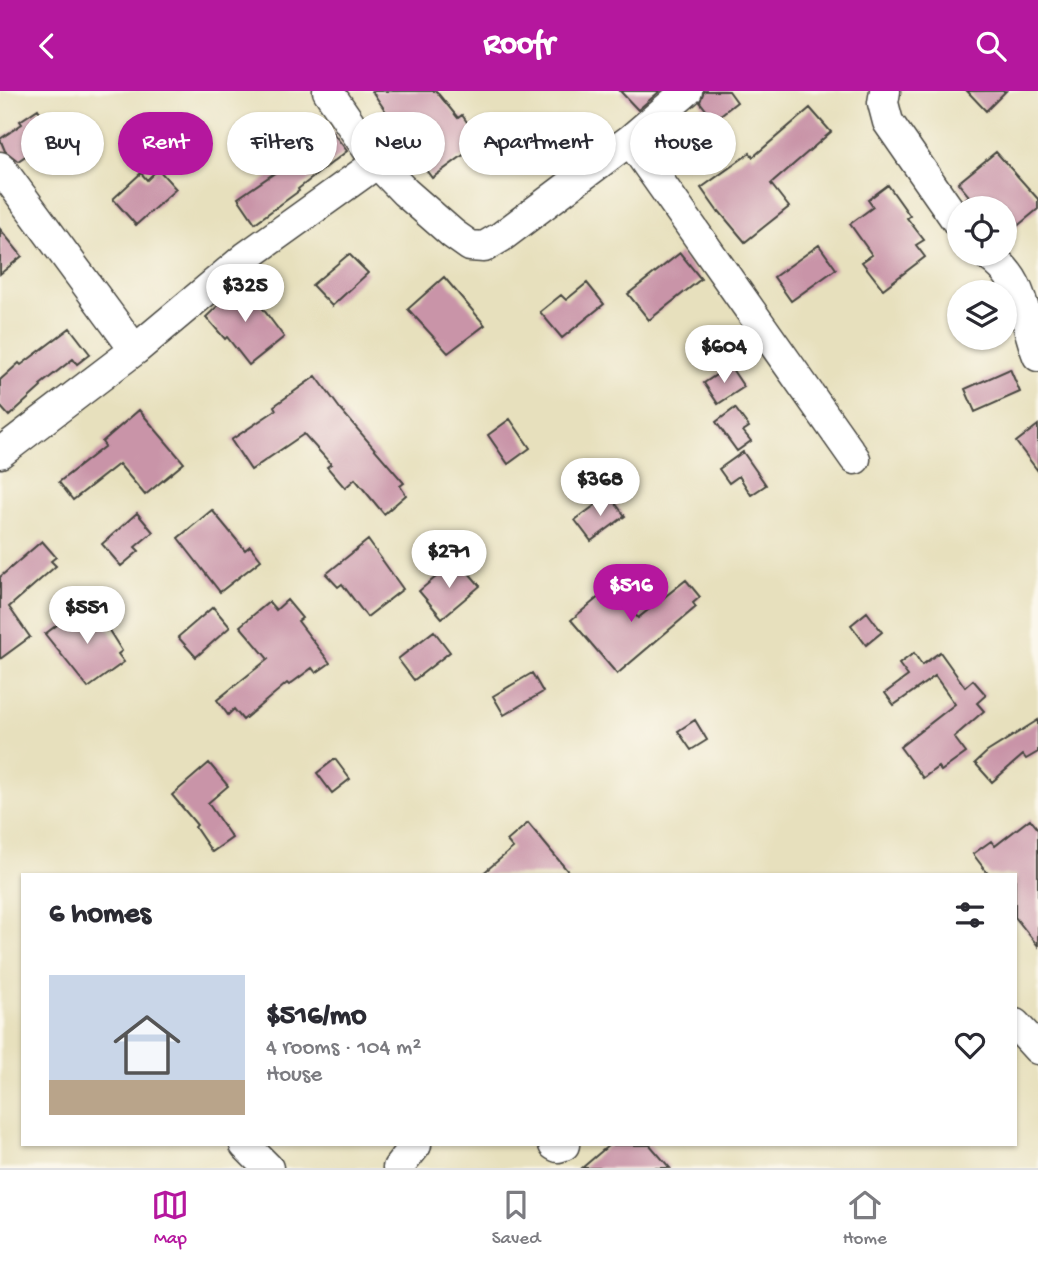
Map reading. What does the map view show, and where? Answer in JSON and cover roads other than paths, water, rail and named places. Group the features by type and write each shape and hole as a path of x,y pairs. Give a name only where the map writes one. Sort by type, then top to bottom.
{"street":[{"path":"328,91 351,125"},
{"path":"663,112 687,91"},
{"path":"885,91 883,103 888,122 947,207"},
{"path":"389,175 453,234 470,246 484,247 630,140"},
{"path":"0,167 135,350"},
{"path":"0,453 135,350 246,257 360,175"},
{"path":"655,175 855,459"},
{"path":"1001,266 1014,280 1028,332 1038,356"},
{"path":"1017,1026 1038,1049"},
{"path":"246,1146 268,1168"},
{"path":"398,1168 415,1146"}]}
